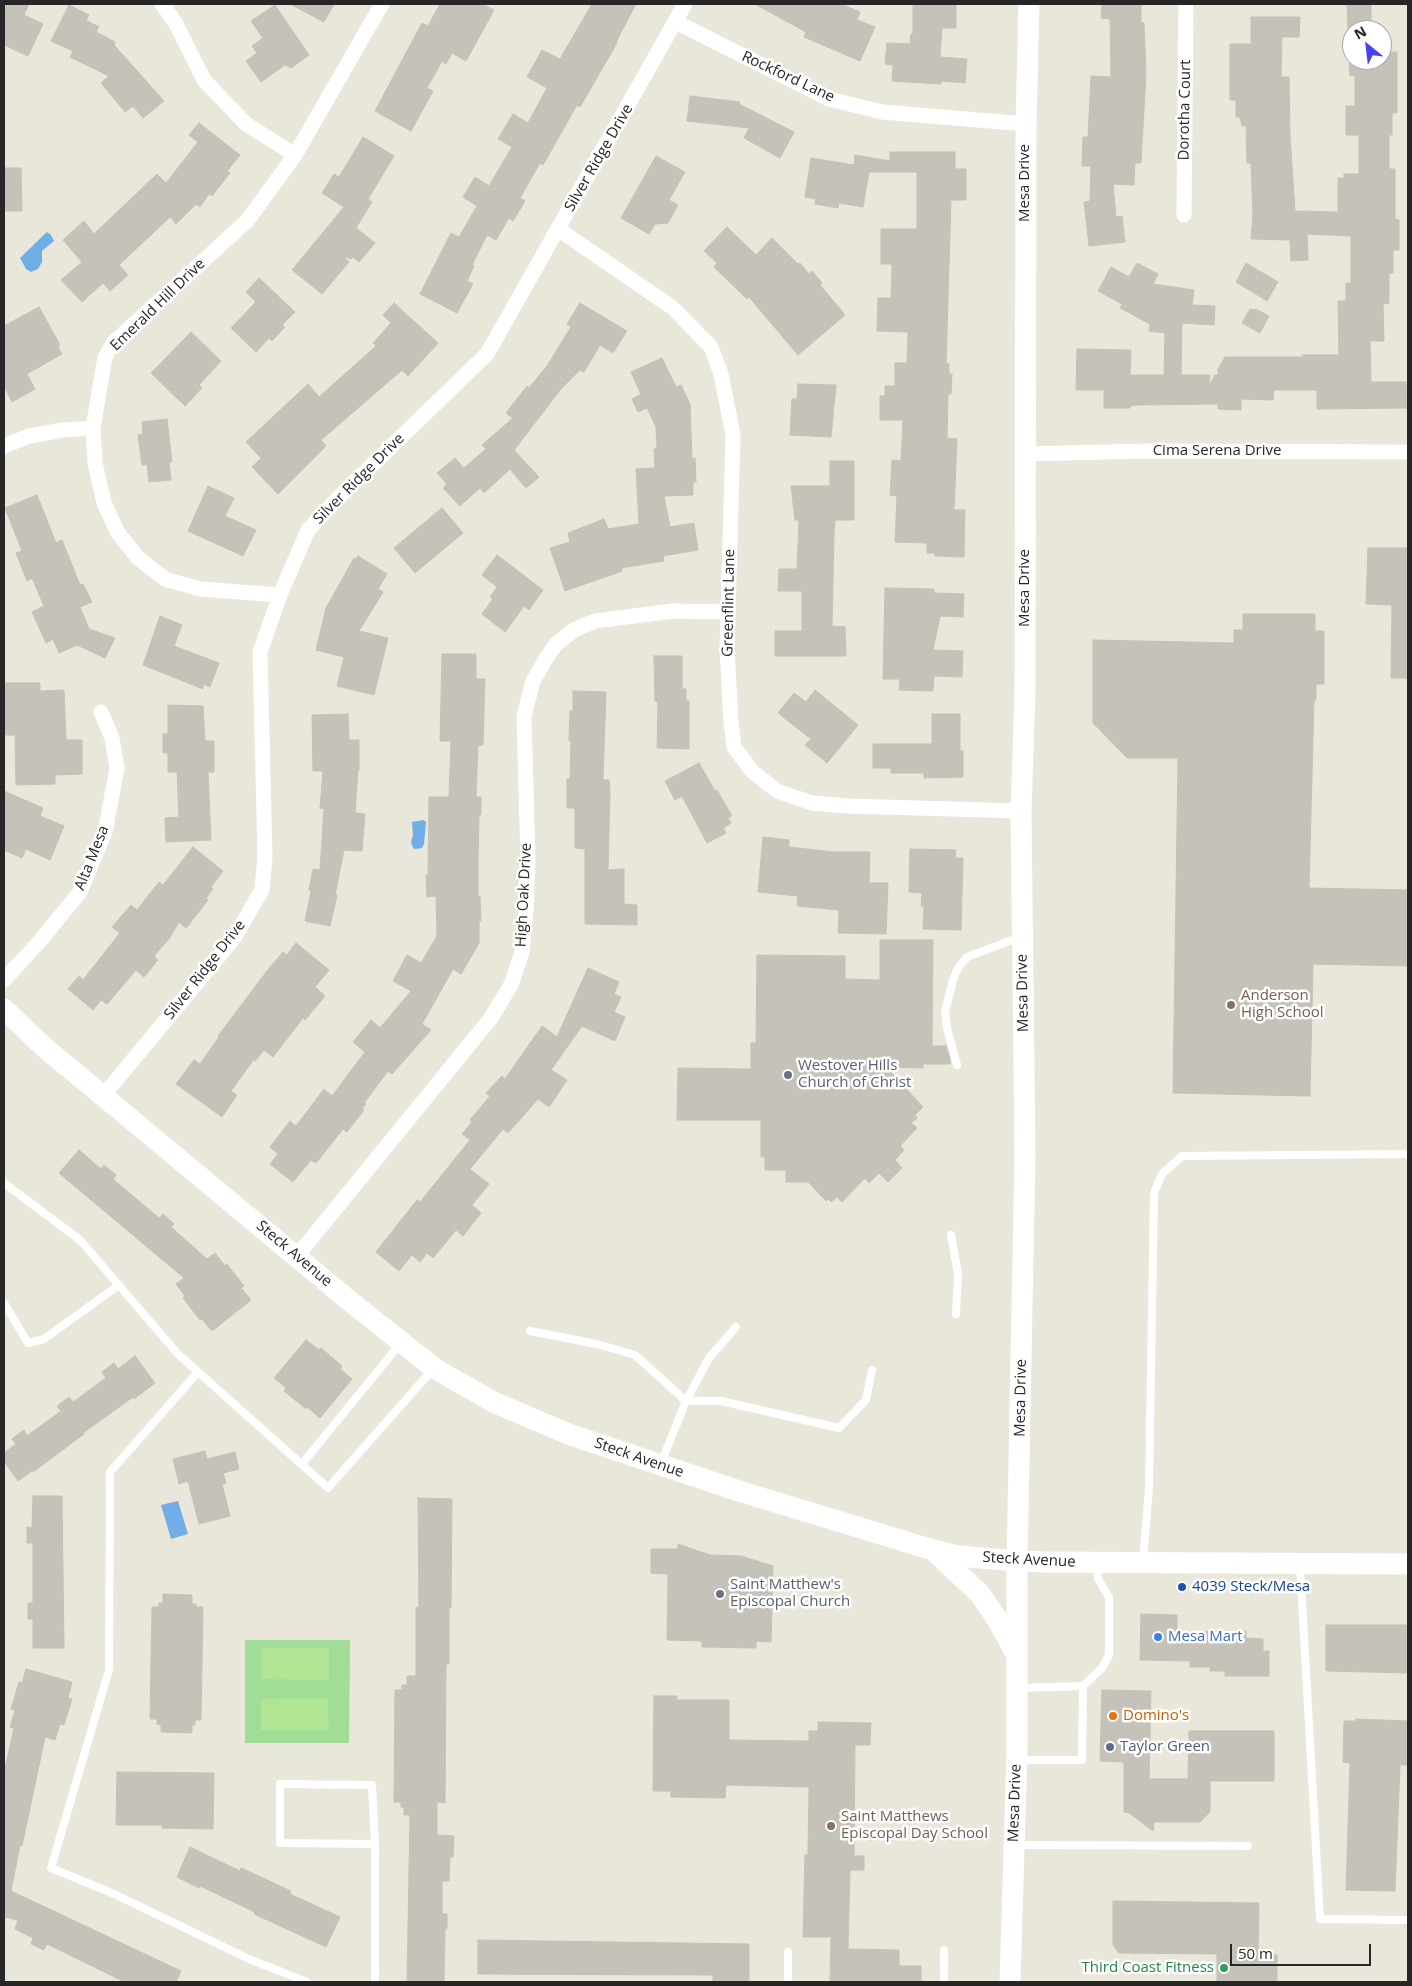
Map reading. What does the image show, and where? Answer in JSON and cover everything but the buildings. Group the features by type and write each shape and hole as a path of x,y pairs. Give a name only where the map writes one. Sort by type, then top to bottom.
{"street":[{"path":"162,4 175,22 204,80 246,124 294,155"},
{"name":"Emerald Hill Drive","path":"280,595 200,589 165,579 138,558 118,533 104,503 95,463 93,428 105,356 114,342 247,221 294,155 382,4"},
{"name":"Silver Ridge Drive","path":"103,1096 234,938 262,890 265,857 260,652 280,595 308,530 342,494 487,354 686,4"},
{"name":"Mesa Drive","path":"1010,1982 1018,1688 1017,1561 1026,1156 1021,811 1025,692 1026,124 1029,4"},
{"name":"Dorotha Court","path":"1184,215 1186,4"},
{"name":"Rockford Lane","path":"676,22 829,99 882,112 1026,124"},
{"name":"Greenflint Lane","path":"558,229 673,308 711,347 721,374 733,436 728,674 734,747 752,772 777,791 812,803 848,806 1021,811"},
{"path":"4,446 29,436 63,430 93,428"},
{"name":"Cima Serena Drive","path":"1025,454 1147,451 1408,452"},
{"name":"High Oak Drive","path":"298,1256 491,1018 511,985 522,952 528,862 524,716 533,681 545,660 556,644 574,630 594,621 673,611 728,612"},
{"name":"Alta Mesa","path":"4,980 39,942 80,892 105,832 117,768 112,738 101,712"},
{"name":"Steck Avenue","path":"4,1009 46,1048 103,1096 434,1368 493,1402 571,1434 738,1491 958,1556 1017,1561 1097,1563 1408,1564"},
{"path":"933,1550 974,1588 997,1620 1018,1657"}],"lane":[{"path":"958,1065 947,1028 945,1012 958,968 967,957 1022,936"},
{"path":"1143,1562 1149,1488 1154,1194 1162,1174 1182,1156 1408,1154"},
{"path":"4,1182 80,1240 178,1354 328,1488 434,1368"},
{"path":"950,1234 958,1274 956,1314"},
{"path":"4,1303 28,1343 44,1339 119,1284"},
{"path":"660,1465 686,1401 708,1358 736,1327"},
{"path":"530,1331 597,1344 635,1355 686,1401 721,1401 839,1428 866,1400 872,1370"},
{"path":"302,1464 402,1342"},
{"path":"198,1372 110,1472 109,1670 51,1868 112,1893 249,1959 307,1982"},
{"path":"1018,1688 1083,1686 1102,1668 1109,1655 1109,1597 1098,1579 1097,1563"},
{"path":"1300,1564 1320,1919 1408,1920"},
{"path":"1016,1760 1082,1760 1083,1686"},
{"path":"375,1982 376,1844 372,1785 280,1784 280,1843 376,1844"},
{"path":"1014,1845 1248,1846"},
{"path":"944,1950 944,1982"},
{"path":"788,1952 788,1982"}],"green space":[{"path":"245,1640 350,1640 349,1743 245,1743"},
{"path":"262,1648 329,1648 329,1680 261,1679"},
{"path":"328,1698 329,1730 261,1730 261,1699"}],"water":[{"path":"47,232 54,241 42,251 42,262 38,269 31,272 26,269 20,258"},
{"path":"423,820 426,822 424,844 422,848 415,849 411,842 413,835 412,822"},
{"path":"178,1501 188,1534 171,1539 161,1505"}],"place":[{"name":"Anderson High School","path":"1231,1005"},
{"name":"Westover Hills Church of Christ","path":"788,1075"},
{"name":"4039 Steck/Mesa","path":"1182,1587"},
{"name":"Saint Matthew's Episcopal Church","path":"720,1594"},
{"name":"Mesa Mart","path":"1158,1637"},
{"name":"Domino's","path":"1113,1716"},
{"name":"Taylor Green","path":"1110,1747"},
{"name":"Saint Matthews Episcopal Day School","path":"831,1826"},
{"name":"Third Coast Fitness","path":"1224,1968"}]}
